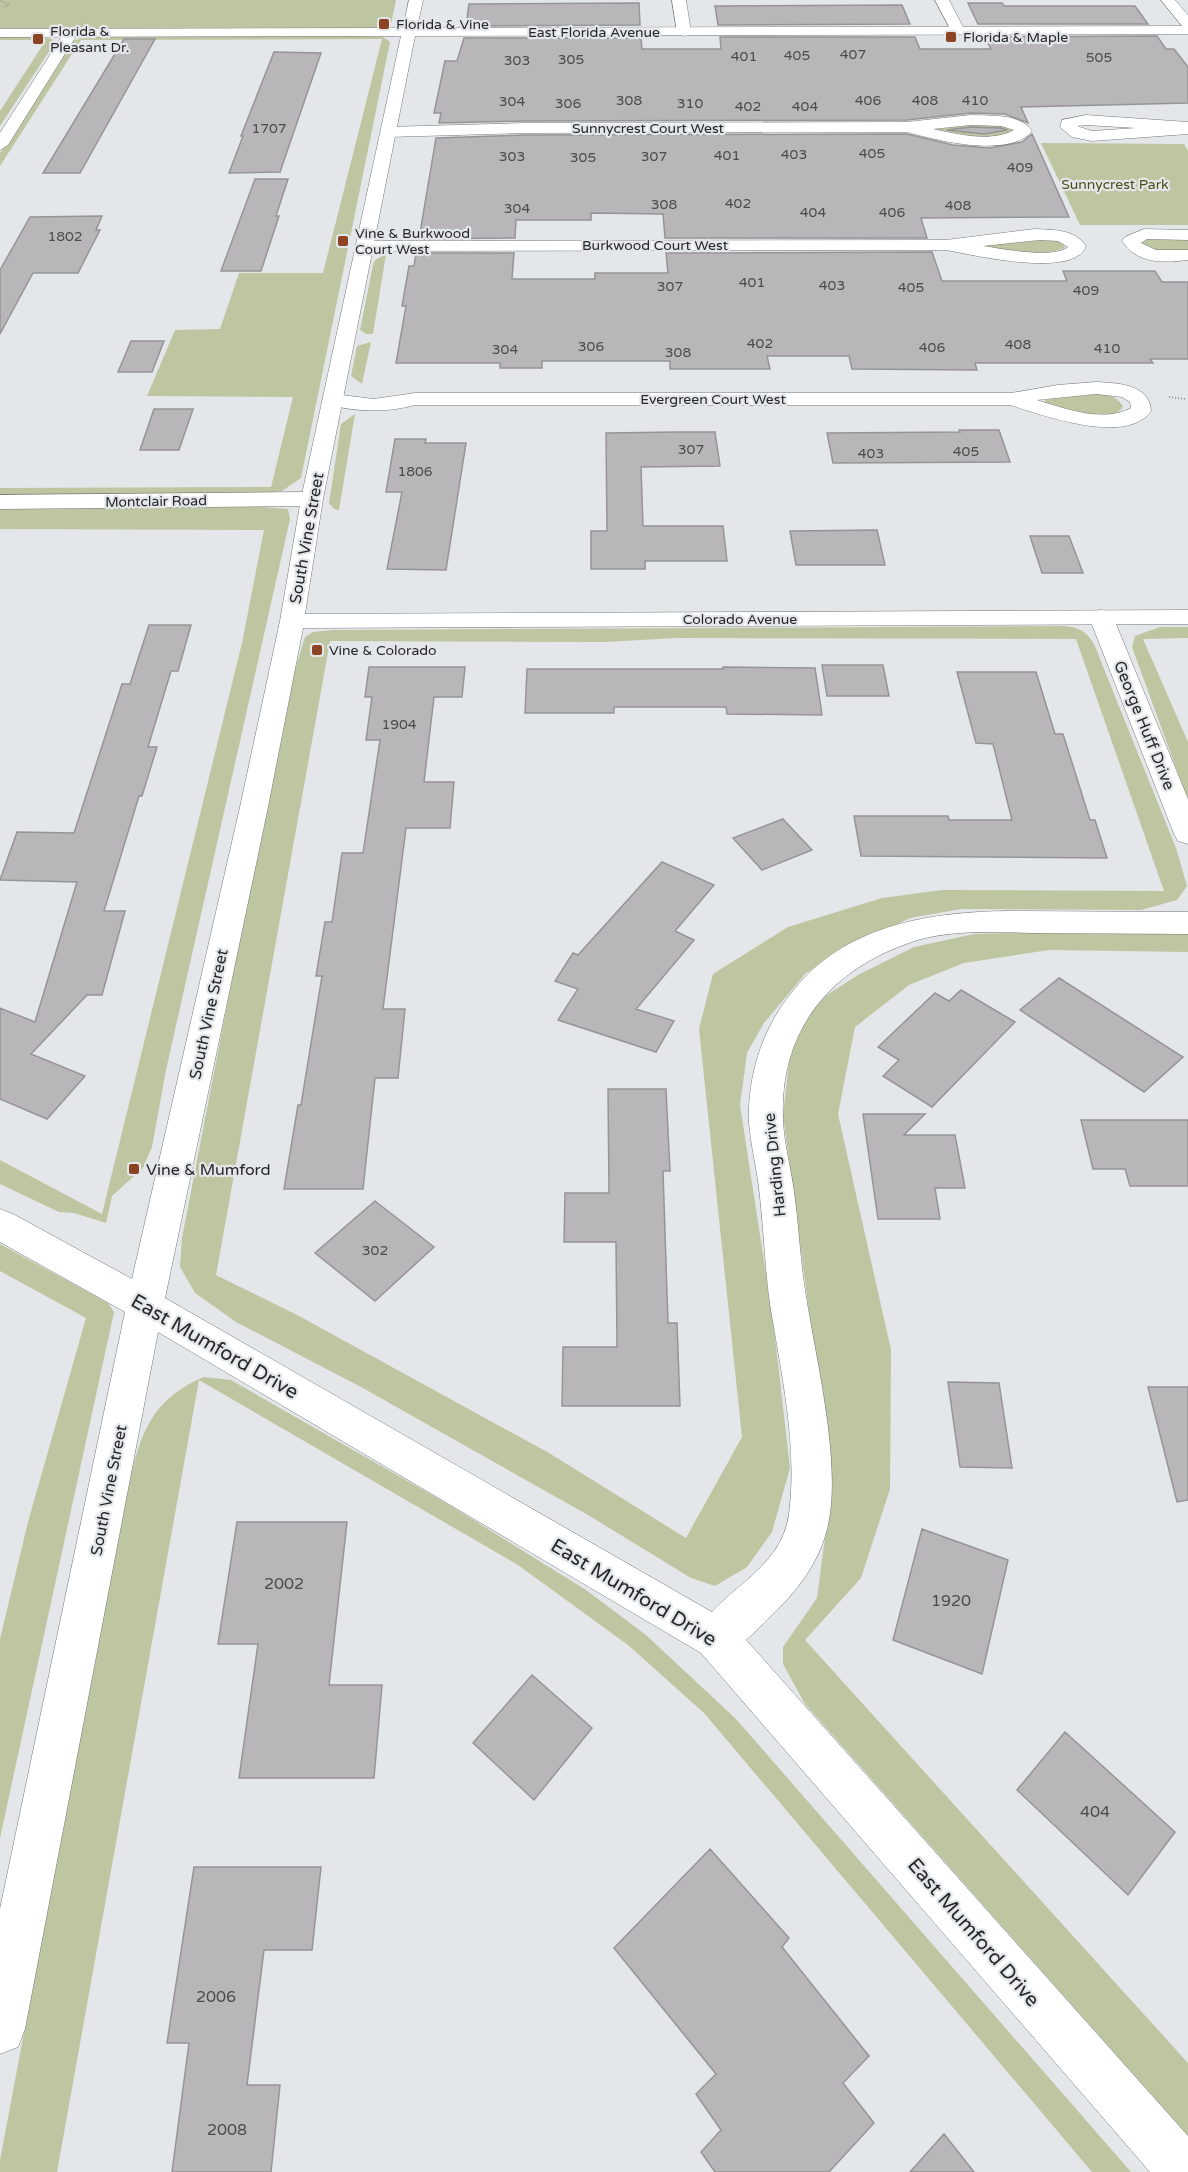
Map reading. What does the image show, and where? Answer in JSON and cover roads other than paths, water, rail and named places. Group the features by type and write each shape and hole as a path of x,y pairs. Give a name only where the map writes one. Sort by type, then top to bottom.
{"street":[{"name":"South Vine Street","path":"0,2029 145,1305 254,807 292,621 312,499 416,0"},
{"path":"679,0 684,32"},
{"path":"942,0 958,31"},
{"path":"1168,0 1188,24"},
{"name":"East Florida Avenue","path":"0,33 1188,30"},
{"path":"0,145 71,33"},
{"name":"Sunnycrest Court West","path":"388,132 537,128 907,127 990,120 1014,124 1023,128 1024,131 1004,139 979,140 951,137 907,127"},
{"path":"1086,120 1188,128 1092,136 1078,134 1068,128 1068,123 1086,120"},
{"name":"Burkwood Court West","path":"364,246 946,245 1035,234 1066,237 1077,246 1075,252 1057,257 1034,257 946,245"},
{"path":"1188,235 1144,234 1131,241 1133,247 1152,255 1188,255"},
{"name":"Evergreen Court West","path":"333,400 361,406 394,405 415,399 1011,399 1083,389 1106,389 1126,391 1137,397 1141,404 1141,411 1135,417 1124,420 1105,420 1087,418 1011,399"},
{"name":"Montclair Road","path":"0,502 312,499"},
{"name":"George Huff Drive","path":"1101,617 1188,834"},
{"name":"Colorado Avenue","path":"292,621 1188,617"},
{"name":"Harding Drive","path":"716,1638 780,1577 802,1544 808,1524 811,1460 801,1368 783,1263 777,1192 766,1120 769,1081 779,1035 794,1009 817,982 849,956 899,935 943,926 1007,922 1188,923"},
{"name":"East Mumford Drive","path":"0,1224 145,1305 716,1638 1185,2172"}],"place":[{"name":"Florida & Vine","path":"384,24"},
{"name":"Florida & Maple","path":"951,37"},
{"name":"Florida & Pleasant Dr.","path":"38,39"},
{"name":"Vine & Burkwood Court West","path":"343,241"},
{"name":"Vine & Colorado","path":"317,650"},
{"name":"Vine & Mumford","path":"134,1169"}],"park label":[{"name":"Sunnycrest Park","path":"1115,184"}]}
